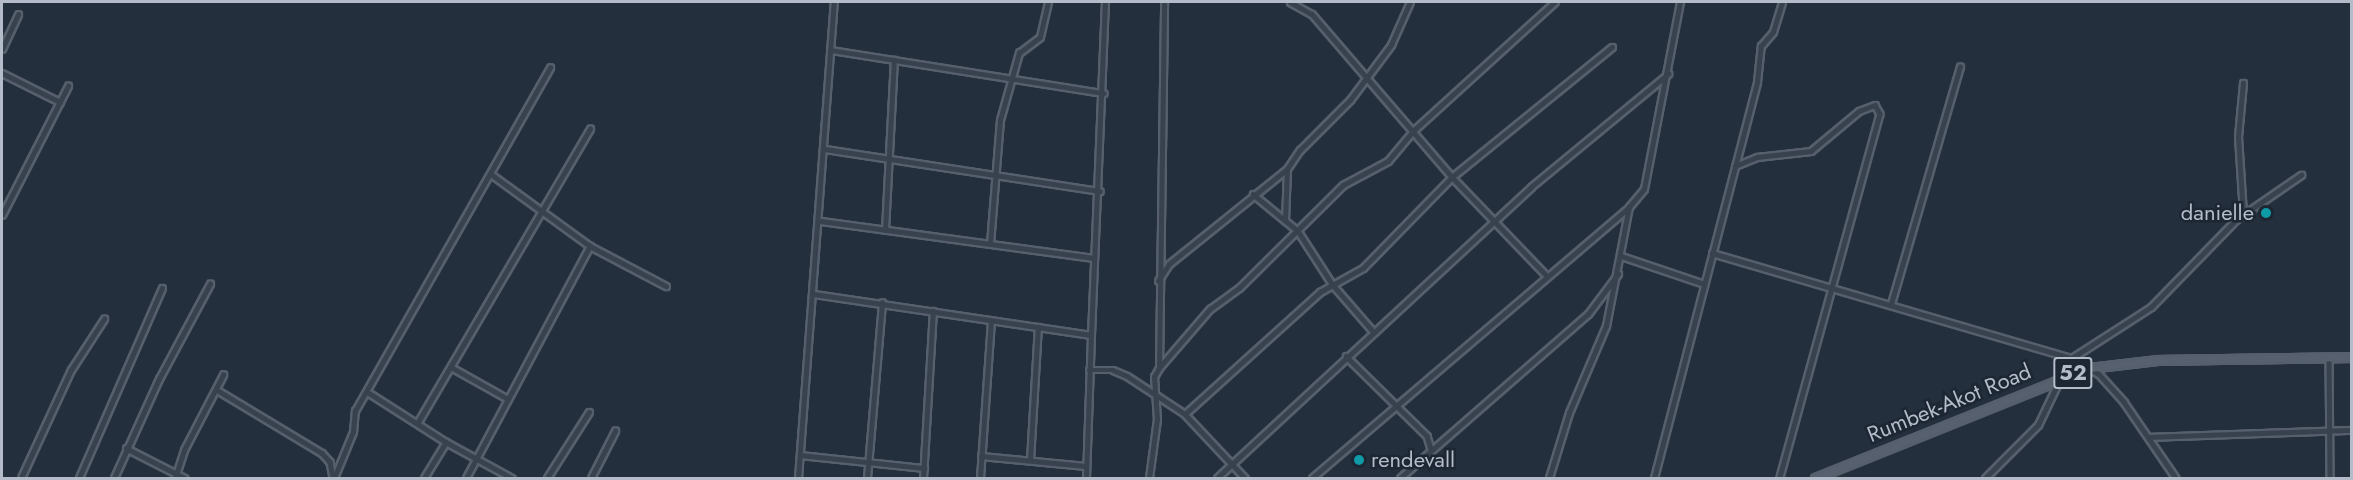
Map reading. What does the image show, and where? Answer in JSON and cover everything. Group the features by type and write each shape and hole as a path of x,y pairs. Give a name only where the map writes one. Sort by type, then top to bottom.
{"main road":[{"name":"Rumbek-Akot Road","path":"1815,478 2061,376 2089,368 2158,360 2352,357"}],"street":[{"path":"798,478 820,221 834,2"},
{"path":"990,244 1000,120 1010,78 1019,53 1040,37 1048,2"},
{"path":"1086,478 1094,258 1100,191 1104,93 1105,2"},
{"path":"1149,478 1159,368 1158,282 1164,2"},
{"path":"1290,2 1312,14 1452,177 1496,219 1546,275"},
{"path":"1158,282 1169,264 1287,170 1367,78 1391,45 1410,2"},
{"path":"1159,368 1210,309 1298,231 1343,185 1388,161 1412,132 1555,2"},
{"path":"1312,478 1546,275 1629,207 1644,189 1668,74 1680,2"},
{"path":"1654,478 1757,82 1761,46 1773,32 1782,2"},
{"path":"2,49 18,15"},
{"path":"1185,414 1333,285 1363,268 1452,177 1612,47"},
{"path":"831,50 1104,93"},
{"path":"885,230 894,60"},
{"path":"1891,304 1960,67"},
{"path":"334,478 353,432 356,411 369,393 550,68"},
{"path":"2,73 60,102"},
{"path":"1217,478 1372,330 1496,219 1668,74"},
{"path":"2242,214 2238,137 2243,83"},
{"path":"2,215 68,86"},
{"path":"1735,166 1757,157 1811,151 1859,111 1875,105 1880,114 1829,286 1780,478"},
{"path":"418,422 590,129"},
{"path":"825,149 1100,191"},
{"path":"1285,221 1287,170"},
{"path":"491,174 590,246 666,286"},
{"path":"2072,357 2160,300 2242,214 2301,175"},
{"path":"1254,194 1298,231 1333,285 1372,330"},
{"path":"1541,478 1548,476 1606,326 1629,207"},
{"path":"820,221 1094,258"},
{"path":"466,478 590,246"},
{"path":"1712,253 2072,357 2099,374 2150,437 2176,478"},
{"path":"1621,256 1704,284"},
{"path":"1400,478 1588,314 1618,273"},
{"path":"114,478 126,448 210,284"},
{"path":"79,478 162,288"},
{"path":"814,294 1091,335"},
{"path":"867,478 882,303"},
{"path":"923,478 933,311"},
{"path":"21,478 71,370 104,319"},
{"path":"980,478 991,321"},
{"path":"1030,460 1038,327"},
{"path":"1346,356 1395,407 1427,436 1431,451"},
{"path":"2329,357 2330,478"},
{"path":"451,367 508,399"},
{"path":"1089,370 1113,370 1185,414 1233,462 1245,478"},
{"path":"176,477 184,450 223,375"},
{"path":"1985,478 2037,425 2061,376"},
{"path":"217,390 322,453 330,462 334,478"},
{"path":"369,393 504,477 512,478"},
{"path":"547,478 589,412"},
{"path":"2150,437 2352,430"},
{"path":"591,478 615,431"},
{"path":"424,478 446,442"},
{"path":"126,448 176,477 185,478"},
{"path":"800,455 924,468"},
{"path":"981,456 1086,466"}],"place":[{"name":"danielle","path":"2266,213"},
{"name":"rendevall","path":"1359,460"}]}
